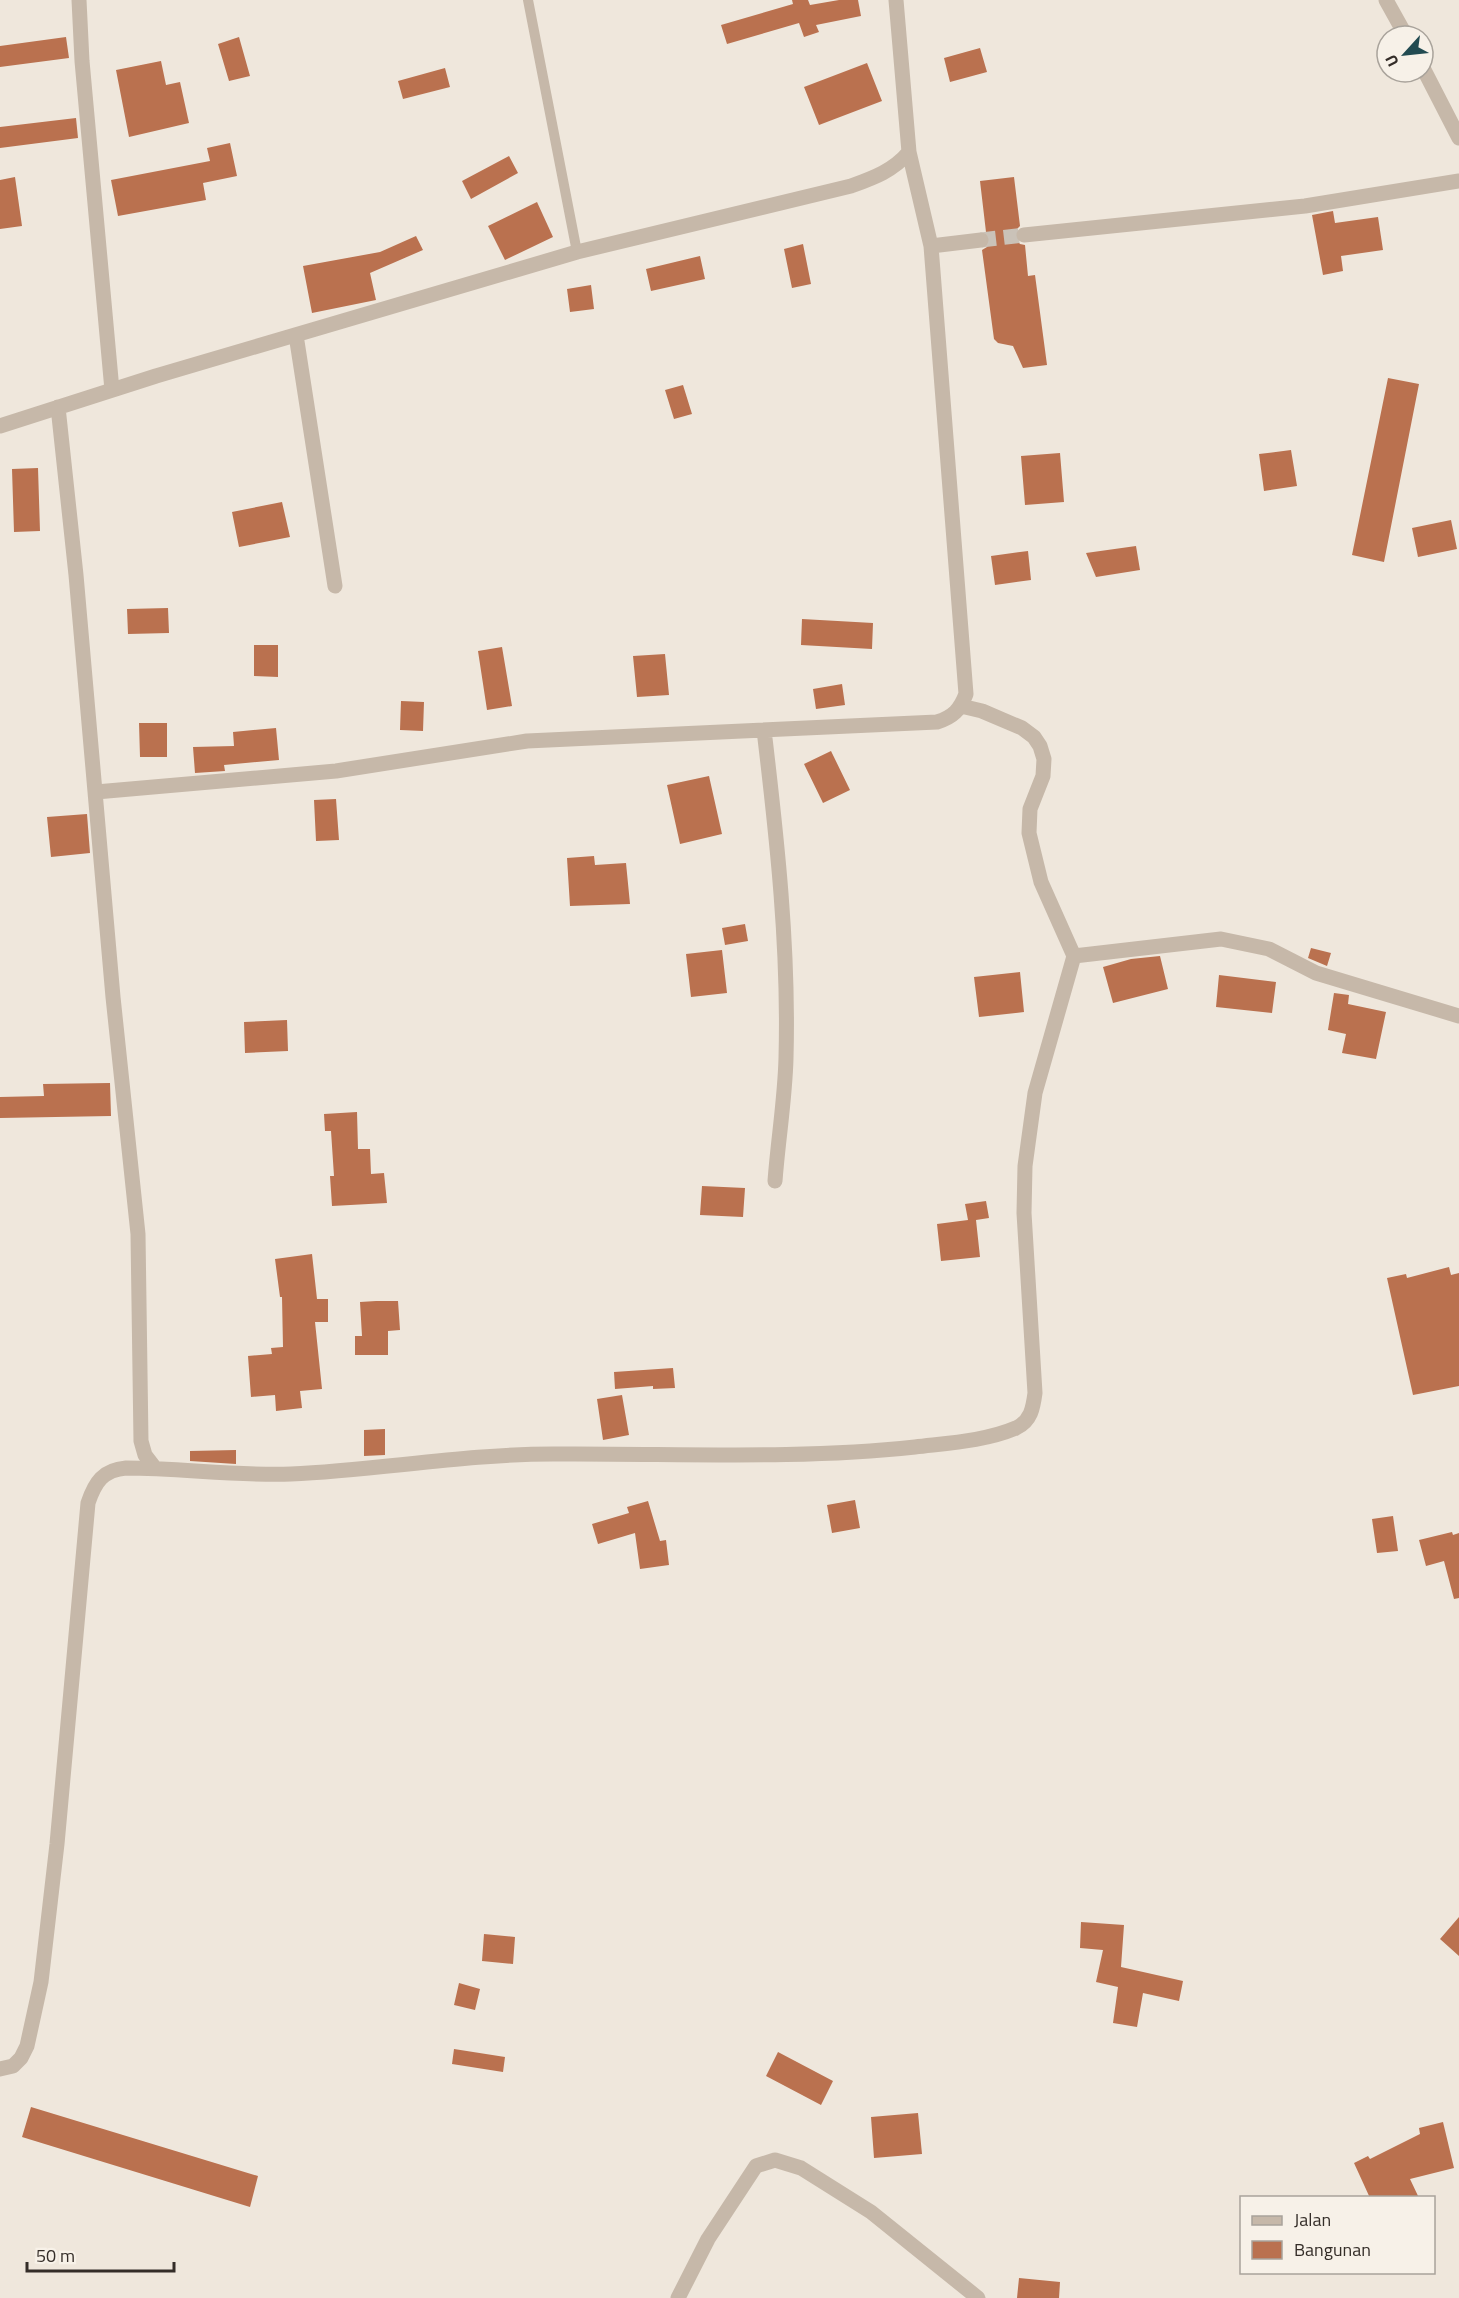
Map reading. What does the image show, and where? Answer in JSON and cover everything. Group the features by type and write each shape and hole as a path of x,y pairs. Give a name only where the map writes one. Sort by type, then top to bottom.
{"street":[{"path":"79,0 84,84 112,390"},
{"path":"96,792 336,771 527,741 937,722 955,714 966,694 931,246 909,152 896,0"},
{"path":"1386,0 1399,24"},
{"path":"1431,84 1459,138"},
{"path":"0,426 112,390 578,252 851,186 891,169 909,152"},
{"path":"1024,235 1305,206 1459,181"},
{"path":"931,246 981,240"},
{"path":"296,335 335,586"},
{"path":"58,407 96,792 113,997 138,1234 141,1441 145,1455 155,1468"},
{"path":"0,2069 13,2066 21,2058 27,2046 40,1982 57,1844 88,1503 93,1487 102,1475 115,1469 155,1468 290,1474 389,1467 499,1455 781,1454 862,1451 947,1443 1003,1432 1019,1427 1029,1419 1034,1407 1035,1393 1024,1213 1028,1134 1035,1093 1074,956 1041,882 1029,834 1030,809 1043,776 1044,759 1040,746 1034,737 1022,728 982,711 961,706"},
{"path":"764,730 779,858 785,955 786,1059 775,1181"},
{"path":"1074,956 1221,939 1269,949 1316,973 1459,1016"},
{"path":"678,2298 708,2239 756,2166 775,2160 801,2168 871,2212 978,2298"}],"lane":[{"path":"528,0 578,252"}],"building":[{"path":"792,0 808,0 810,5 839,0 858,0 861,16 816,25 819,32 804,37 799,23 727,44 721,25 793,4"},
{"path":"66,37 69,58 0,67 0,46"},
{"path":"239,37 250,76 229,81 218,44"},
{"path":"980,48 987,72 950,82 944,58"},
{"path":"161,61 166,85 180,82 189,123 129,137 116,70"},
{"path":"867,63 882,101 819,125 804,87"},
{"path":"445,68 450,87 403,99 398,81"},
{"path":"76,118 78,138 0,148 0,127"},
{"path":"230,143 237,176 203,183 206,200 118,216 111,180 210,161 207,148"},
{"path":"509,156 518,173 471,199 462,181"},
{"path":"15,177 22,226 0,229 0,180"},
{"path":"1014,177 1020,226 1015,231 1014,237 1020,244 1025,245 1028,276 1035,275 1047,365 1023,368 1013,346 998,343 994,339 982,250 987,247 991,239 986,232 980,181"},
{"path":"537,202 553,237 505,260 488,226"},
{"path":"1333,211 1335,223 1378,217 1383,250 1341,256 1343,271 1323,275 1312,215"},
{"path":"416,236 423,250 370,273 376,300 312,313 303,266 380,252"},
{"path":"803,244 811,284 792,288 784,249"},
{"path":"700,256 705,279 651,291 646,269"},
{"path":"591,285 594,309 570,312 567,289"},
{"path":"1388,378 1419,384 1384,562 1352,555"},
{"path":"683,385 692,414 674,419 665,390"},
{"path":"1291,450 1297,486 1264,491 1259,454"},
{"path":"1060,453 1064,502 1025,505 1021,456"},
{"path":"38,468 40,531 14,532 12,469"},
{"path":"282,502 290,537 239,547 232,512"},
{"path":"1451,520 1457,549 1418,557 1412,528"},
{"path":"1136,546 1140,570 1096,577 1086,553"},
{"path":"1028,551 1031,580 995,585 991,556"},
{"path":"168,608 169,633 128,634 127,609"},
{"path":"802,619 873,623 872,649 801,645"},
{"path":"254,645 278,645 278,677 254,676"},
{"path":"502,647 512,706 487,710 478,651"},
{"path":"665,654 669,695 637,697 633,656"},
{"path":"842,684 845,705 816,709 813,689"},
{"path":"401,701 424,702 423,731 400,730"},
{"path":"139,723 167,723 167,757 140,757"},
{"path":"276,728 279,760 224,765 225,771 195,773 193,747 234,746 233,732"},
{"path":"831,751 850,790 823,803 804,764"},
{"path":"709,776 722,834 680,844 667,785"},
{"path":"336,799 339,840 316,841 314,800"},
{"path":"87,814 90,853 51,857 47,817"},
{"path":"594,856 595,865 626,863 630,904 570,906 567,858"},
{"path":"745,924 748,941 725,945 722,928"},
{"path":"1311,948 1331,953 1327,966 1308,958"},
{"path":"722,950 727,993 691,997 686,954"},
{"path":"1160,956 1168,989 1113,1003 1103,967 1131,959"},
{"path":"1020,972 1024,1012 979,1017 974,977"},
{"path":"1219,975 1276,982 1272,1013 1216,1007"},
{"path":"1334,993 1349,995 1348,1004 1386,1012 1376,1059 1342,1053 1346,1034 1328,1030"},
{"path":"287,1020 288,1051 245,1053 244,1022"},
{"path":"110,1083 111,1116 0,1118 0,1097 44,1096 43,1084"},
{"path":"357,1112 358,1149 370,1149 371,1174 384,1173 387,1203 332,1206 330,1176 334,1176 331,1131 325,1131 324,1114"},
{"path":"702,1186 745,1188 743,1217 700,1215"},
{"path":"986,1201 989,1218 976,1220 980,1257 941,1261 937,1224 968,1220 965,1204"},
{"path":"312,1254 317,1299 328,1299 328,1322 315,1322 322,1389 300,1391 302,1408 276,1411 275,1395 251,1397 248,1356 272,1354 271,1348 283,1347 282,1297 280,1297 275,1259"},
{"path":"1449,1267 1451,1275 1459,1273 1459,1386 1413,1395 1387,1278 1406,1274 1407,1278"},
{"path":"398,1301 400,1330 388,1331 388,1355 355,1355 355,1336 362,1336 360,1302"},
{"path":"673,1368 675,1388 653,1389 653,1386 615,1389 614,1372"},
{"path":"622,1395 629,1435 603,1440 597,1399"},
{"path":"385,1429 385,1455 364,1456 364,1430"},
{"path":"236,1450 236,1464 190,1461 190,1451"},
{"path":"855,1500 860,1528 832,1533 827,1505"},
{"path":"648,1501 660,1541 666,1540 669,1565 640,1569 635,1533 598,1544 592,1524 629,1513 627,1507"},
{"path":"1393,1516 1398,1551 1377,1553 1372,1519"},
{"path":"1452,1532 1453,1535 1459,1533 1459,1598 1454,1599 1444,1561 1426,1566 1419,1540"},
{"path":"1459,1917 1459,1956 1440,1939"},
{"path":"1081,1922 1124,1925 1121,1967 1183,1981 1179,2001 1143,1993 1137,2027 1113,2023 1118,1987 1096,1982 1103,1950 1080,1948"},
{"path":"484,1934 515,1937 513,1964 482,1961"},
{"path":"459,1983 480,1989 475,2010 454,2005"},
{"path":"454,2049 505,2057 503,2072 452,2064"},
{"path":"778,2052 833,2081 821,2105 766,2076"},
{"path":"31,2107 258,2176 250,2207 22,2137"},
{"path":"918,2113 922,2154 874,2158 871,2117"},
{"path":"1443,2122 1454,2168 1410,2179 1418,2196 1369,2196 1354,2163 1368,2156 1370,2159 1420,2134 1419,2128"},
{"path":"1019,2278 1060,2282 1059,2298 1017,2298"}],"tunnel":[{"path":"981,240 1024,235"}]}
